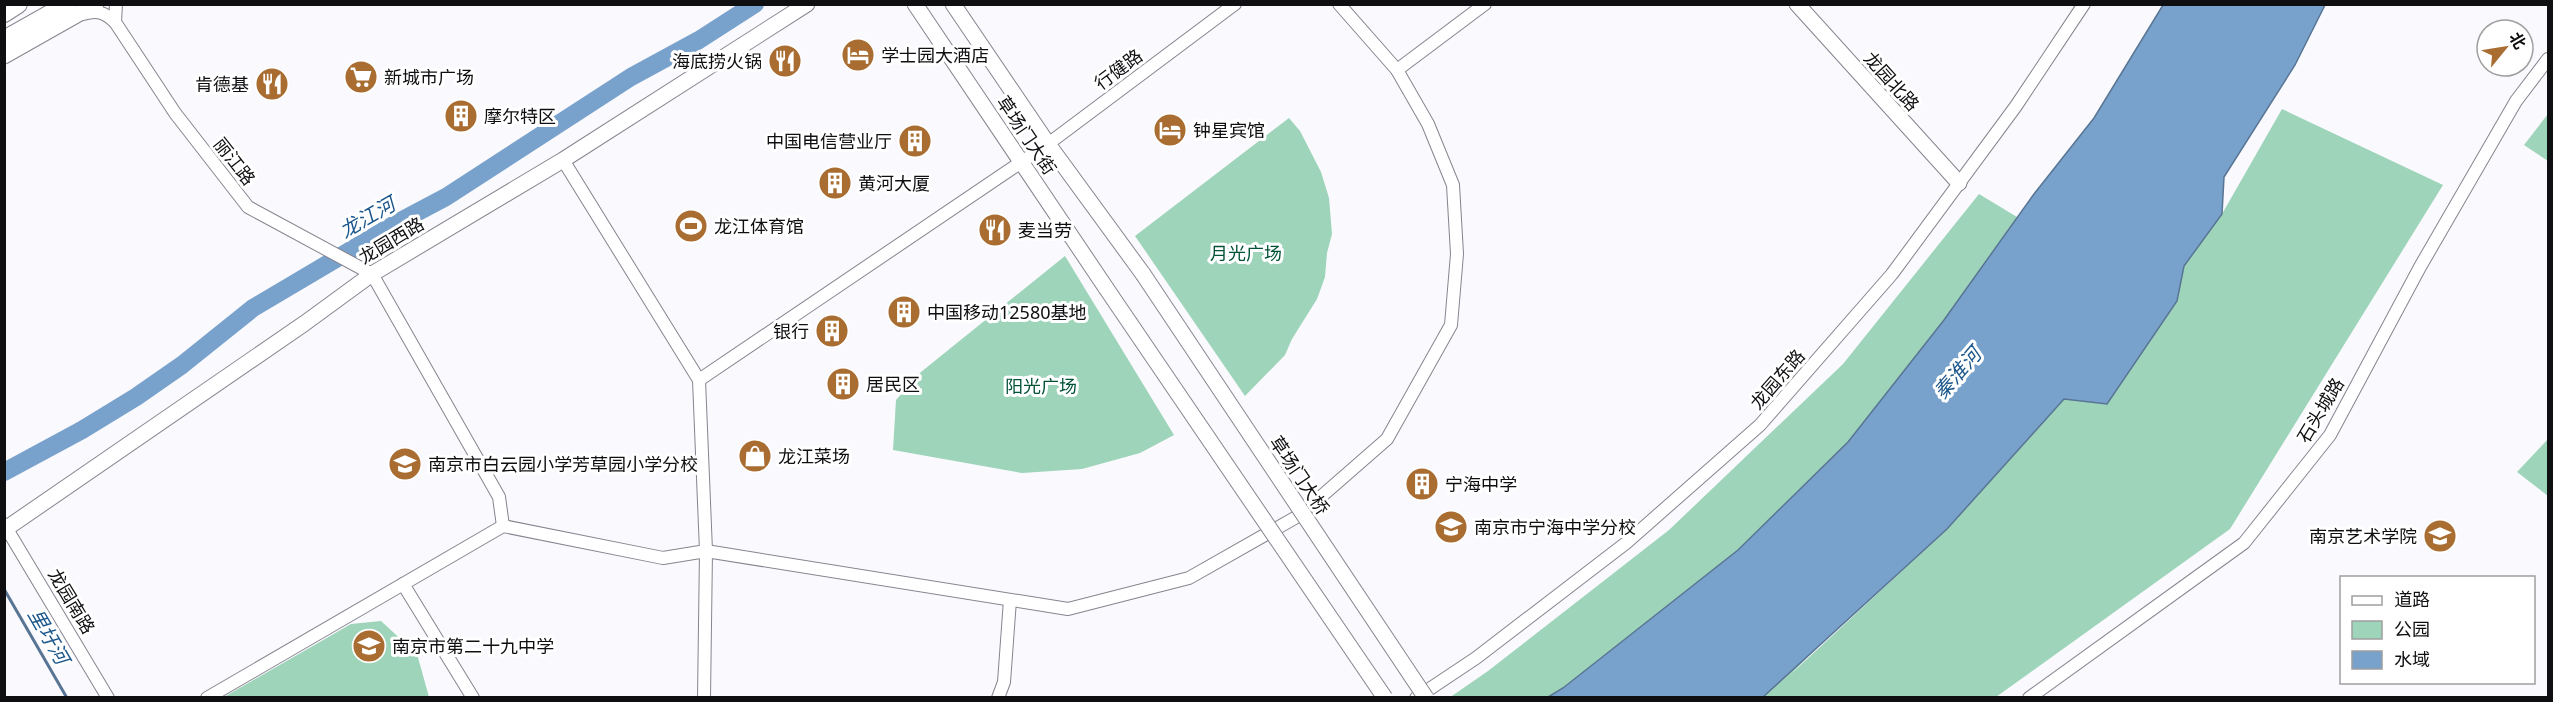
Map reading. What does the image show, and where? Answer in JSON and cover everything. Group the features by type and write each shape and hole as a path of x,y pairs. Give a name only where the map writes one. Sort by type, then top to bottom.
{"highway":[{"path":"4,13 18,4"},
{"path":"4,40 71,10"}],"main road":[{"path":"4,56 71,10 96,4"},
{"name":"龙园西路","path":"5,528 372,274 563,160 807,4"},
{"name":"草场门大街","path":"915,4 1385,698"},
{"name":"草场门大街","path":"953,4 1048,144 1143,274"},
{"name":"龙园北路","path":"1797,4 1959,183"},
{"name":"草场门大桥","path":"1143,274 1426,698"}],"street":[{"path":"115,22 116,4"},
{"name":"行健路","path":"699,380 1048,144 1235,4"},
{"path":"207,698 503,526 663,558 706,551 1068,609 1189,578 1300,515 1387,439 1451,326 1457,254 1453,185 1428,124 1397,70 1339,4"},
{"path":"1397,70 1485,4"},
{"name":"龙园东路","path":"1416,698 1476,658 1626,543 1760,425 1892,274 2016,106 2084,4"},
{"path":"71,10 96,10 106,14 115,22"},
{"name":"丽江路","path":"115,22 175,113 248,207 372,274"},
{"name":"石头城路","path":"2029,698 2244,543 2330,435 2432,246 2516,101 2548,59"},
{"path":"563,160 699,380 706,551 704,698"},
{"path":"372,274 499,497 503,526"},
{"name":"龙园南路","path":"5,528 108,698"},
{"path":"403,584 473,698"},
{"path":"998,698 1004,682 1010,600"}],"green space":[{"path":"2282,109 2443,185 2230,529 1996,697 1449,698 1488,671 1669,530 1843,364 1979,194 2017,217 2064,399 2177,301 2184,266 2222,214","holes":["2052,412 1947,529 1790,675"]},
{"path":"2548,114 2548,161 2524,145"},
{"name":"月光广场","path":"1289,118 1300,131 1321,172 1329,198 1332,234 1327,253 1325,277 1317,299 1292,339 1285,355 1245,396 1135,236"},
{"name":"阳光广场","path":"1065,256 1174,435 1140,453 1082,469 1022,473 893,450 896,400 921,372"},
{"path":"2548,439 2548,496 2517,472"},
{"name":"南京市第二十九中学","path":"381,621 417,654 429,697 224,697 351,624"}],"water":[{"name":"秦淮河","path":"2163,5 2325,5 2295,65 2224,177 2222,214 2184,266 2177,301 2107,404 2064,399 1947,529 1763,697 1548,697 1563,688 1738,550 1848,442 1944,320 2034,194 2094,118"}],"waterway":[{"name":"龙江河","path":"4,472 82,430 136,397 182,365 253,308 395,224 446,197 631,77 699,40 755,4"},
{"name":"里圩河","path":"4,589 67,698"}],"place":[{"name":"学士园大酒店","path":"858,55"},
{"name":"海底捞火锅","path":"785,61"},
{"name":"新城市广场","path":"361,77"},
{"name":"肯德基","path":"272,84"},
{"name":"摩尔特区","path":"461,116"},
{"name":"钟星宾馆","path":"1170,130"},
{"name":"中国电信营业厅","path":"915,141"},
{"name":"黄河大厦","path":"835,183"},
{"name":"龙江体育馆","path":"691,226"},
{"name":"麦当劳","path":"995,230"},
{"name":"中国移动12580基地","path":"904,312"},
{"name":"银行","path":"832,331"},
{"name":"居民区","path":"843,384"},
{"name":"龙江菜场","path":"755,456"},
{"name":"南京市白云园小学芳草园小学分校","path":"405,464"},
{"name":"宁海中学","path":"1422,484"},
{"name":"南京市宁海中学分校","path":"1451,527"},
{"name":"南京艺术学院","path":"2440,536"},
{"name":"南京市第二十九中学","path":"369,646"}]}
